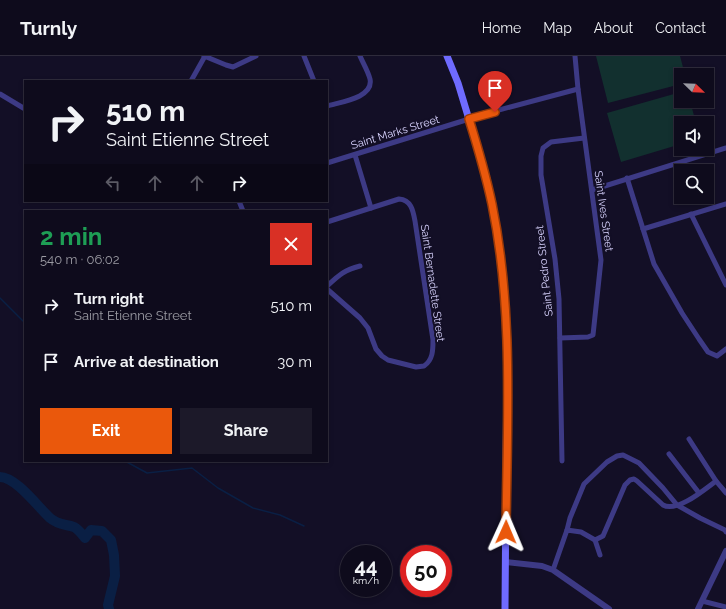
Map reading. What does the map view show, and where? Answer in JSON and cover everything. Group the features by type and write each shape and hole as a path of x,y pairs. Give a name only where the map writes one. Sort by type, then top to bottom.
{"main road":[{"path":"447,56 482,162 492,205 504,284 507,357 505,609"}],"street":[{"path":"192,80 205,56 226,66 233,67 256,56"},
{"path":"304,56 314,80"},
{"path":"328,106 361,96 368,90 370,80 360,56"},
{"name":"Saint Ives Street","path":"560,338 590,337 594,332 601,260 584,138 575,56"},
{"name":"Saint Marks Street","path":"328,163 469,119 578,89"},
{"path":"0,94 24,107"},
{"name":"Saint Pedro Street","path":"562,461 558,291 542,179 541,153 543,148 551,142 584,138"},
{"path":"592,190 726,148"},
{"path":"328,222 371,208 355,155"},
{"path":"627,178 654,264 682,313 710,354 717,356 726,349"},
{"name":"Saint Bernadette Street","path":"328,288 360,318 368,328 376,349 382,356 388,360 416,367 424,366 429,362 432,355 432,340 412,209 407,201 399,199 371,208"},
{"path":"643,229 726,204"},
{"path":"691,214 726,285"},
{"path":"328,286 342,272 360,266"},
{"path":"689,439 726,493"},
{"path":"669,454 699,493"},
{"path":"554,570 568,530 570,518 584,484 607,462 617,456 623,455 639,463 677,505 726,532"},
{"path":"595,540 604,536 625,485 632,479 637,481 668,507 684,502 716,480"},
{"path":"568,530 581,532 595,540 600,554"},
{"path":"698,609 723,563 726,551"},
{"path":"505,562 542,566 554,570 609,609"},
{"path":"702,601 726,607"}],"green space":[{"path":"596,56 680,56 683,68 674,68 674,86 608,103"},
{"path":"674,94 674,108 692,108 694,116 674,116 674,146 621,162 607,113"}],"waterway":[{"path":"0,298 24,322"},
{"path":"127,462 147,473 192,468 218,488 253,508 280,515 304,526"},
{"path":"0,477 6,478 20,487 50,518 56,522 74,527 85,538 91,530 102,531 111,540 114,555 115,576 108,605 109,609"}],"route":[{"path":"495,112 469,119 482,162 492,205 504,284 507,357 506,532"}]}
